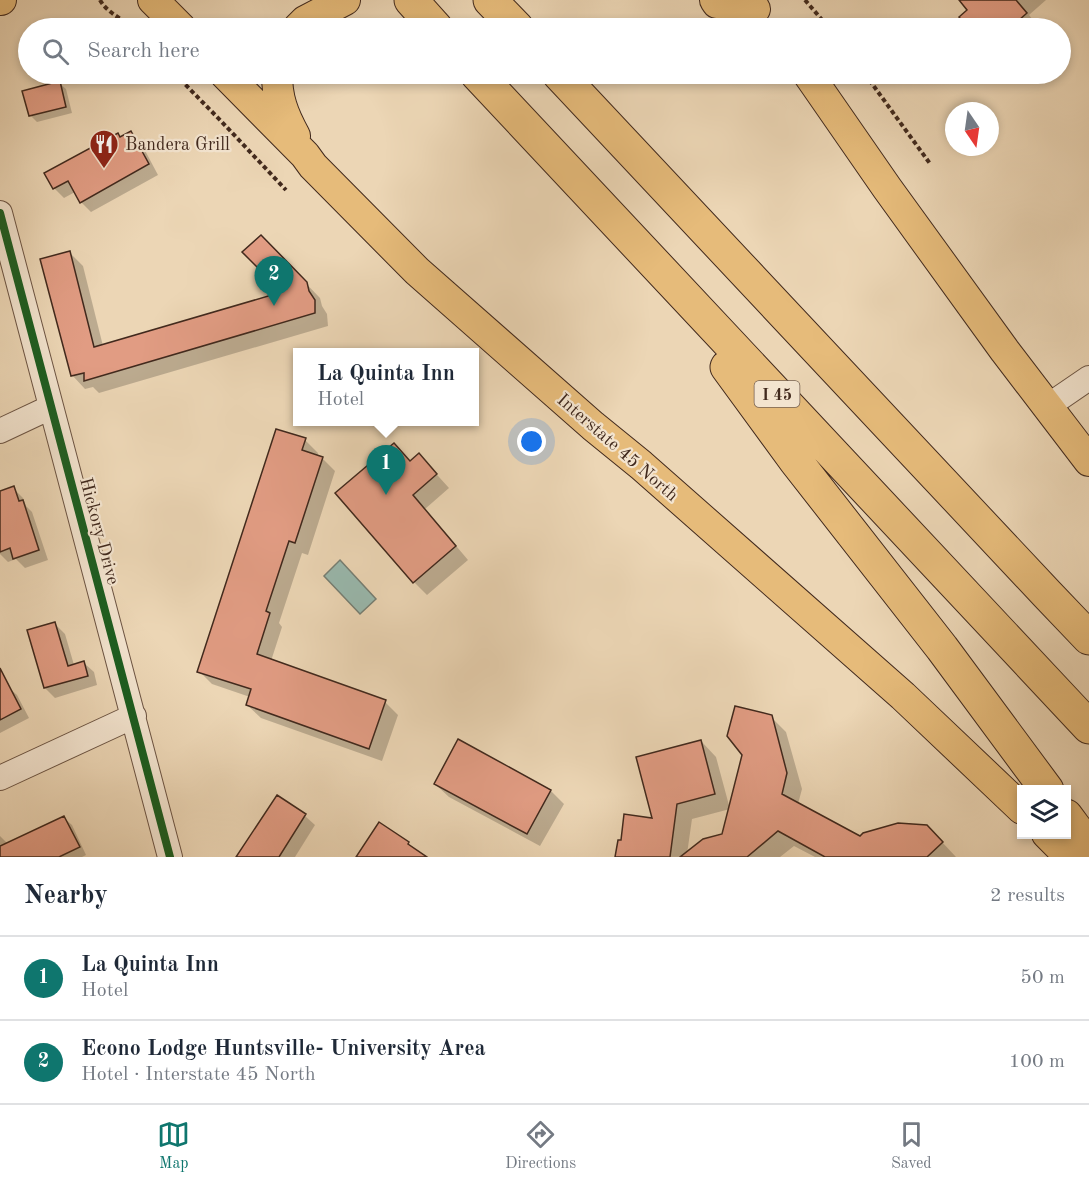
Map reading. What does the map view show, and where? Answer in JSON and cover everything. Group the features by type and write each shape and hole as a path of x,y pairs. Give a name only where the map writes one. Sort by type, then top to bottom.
{"highway":[{"path":"411,0 427,18"},
{"path":"490,0 507,18"},
{"name":"I 45","path":"486,84 1089,727"},
{"path":"568,84 1089,636"},
{"path":"513,113 702,332 795,460 942,648 1044,785"},
{"path":"1071,823 1089,847"}],"main road":[{"path":"153,0 171,18"},
{"path":"314,18 345,0"},
{"path":"715,0 717,3 758,12"},
{"name":"Interstate 45 North","path":"235,84 417,271 903,696 1017,804"},
{"path":"277,84 284,115 305,155"},
{"path":"815,84 1005,351 1089,461"},
{"path":"1052,839 1070,857"}],"street":[{"name":"Hickory Drive","path":"0,213 4,249 51,407 170,857"},
{"path":"1047,406 1089,378"},
{"path":"0,431 51,407"},
{"path":"0,778 134,716"}],"path":[{"path":"100,0 108,10 120,18"},
{"path":"805,0 820,18"},
{"path":"185,84 286,190"},
{"path":"872,84 931,165"}],"water":[{"path":"340,560 376,599 360,614 324,576"}],"building":[{"path":"959,0 1016,0 1027,13 1021,18 960,18 967,10"},
{"path":"49,84 61,84 66,107 29,116 22,91"},
{"path":"131,131 149,164 80,203 68,181 53,189 44,173 118,133 120,137"},
{"path":"261,235 307,282 309,291 315,300 315,313 84,381 84,373 71,376 40,259 70,251 94,347 282,292 242,252"},
{"path":"276,429 306,438 302,450 323,457 295,543 289,541 266,611 270,613 257,654 386,700 369,749 246,705 251,689 197,672"},
{"path":"394,443 410,461 419,453 437,474 413,495 456,546 413,583 335,493"},
{"path":"14,486 19,501 23,500 39,550 13,559 10,548 0,552 0,491"},
{"path":"55,622 68,666 84,661 88,676 44,688 27,630"},
{"path":"0,668 21,709 0,720"},
{"path":"735,706 772,715 787,773 782,794 860,836 863,833 898,823 927,825 943,842 927,857 825,857 778,831 747,857 680,857 703,839 722,834 742,755 727,736"},
{"path":"458,739 551,790 527,834 434,784"},
{"path":"701,740 715,794 677,804 670,857 615,857 618,840 621,840 624,814 652,818 636,757"},
{"path":"277,795 306,814 279,857 236,857"},
{"path":"64,816 80,847 59,857 0,857 0,846"},
{"path":"379,822 409,842 408,844 427,857 356,857"}],"cycle path":[{"path":"0,213 170,857"}],"place":[{"name":"Bandera Grill","path":"104,170"},
{"name":"Econo Lodge Huntsville- University Area","path":"274,306"},
{"name":"La Quinta Inn","path":"386,495"}]}
